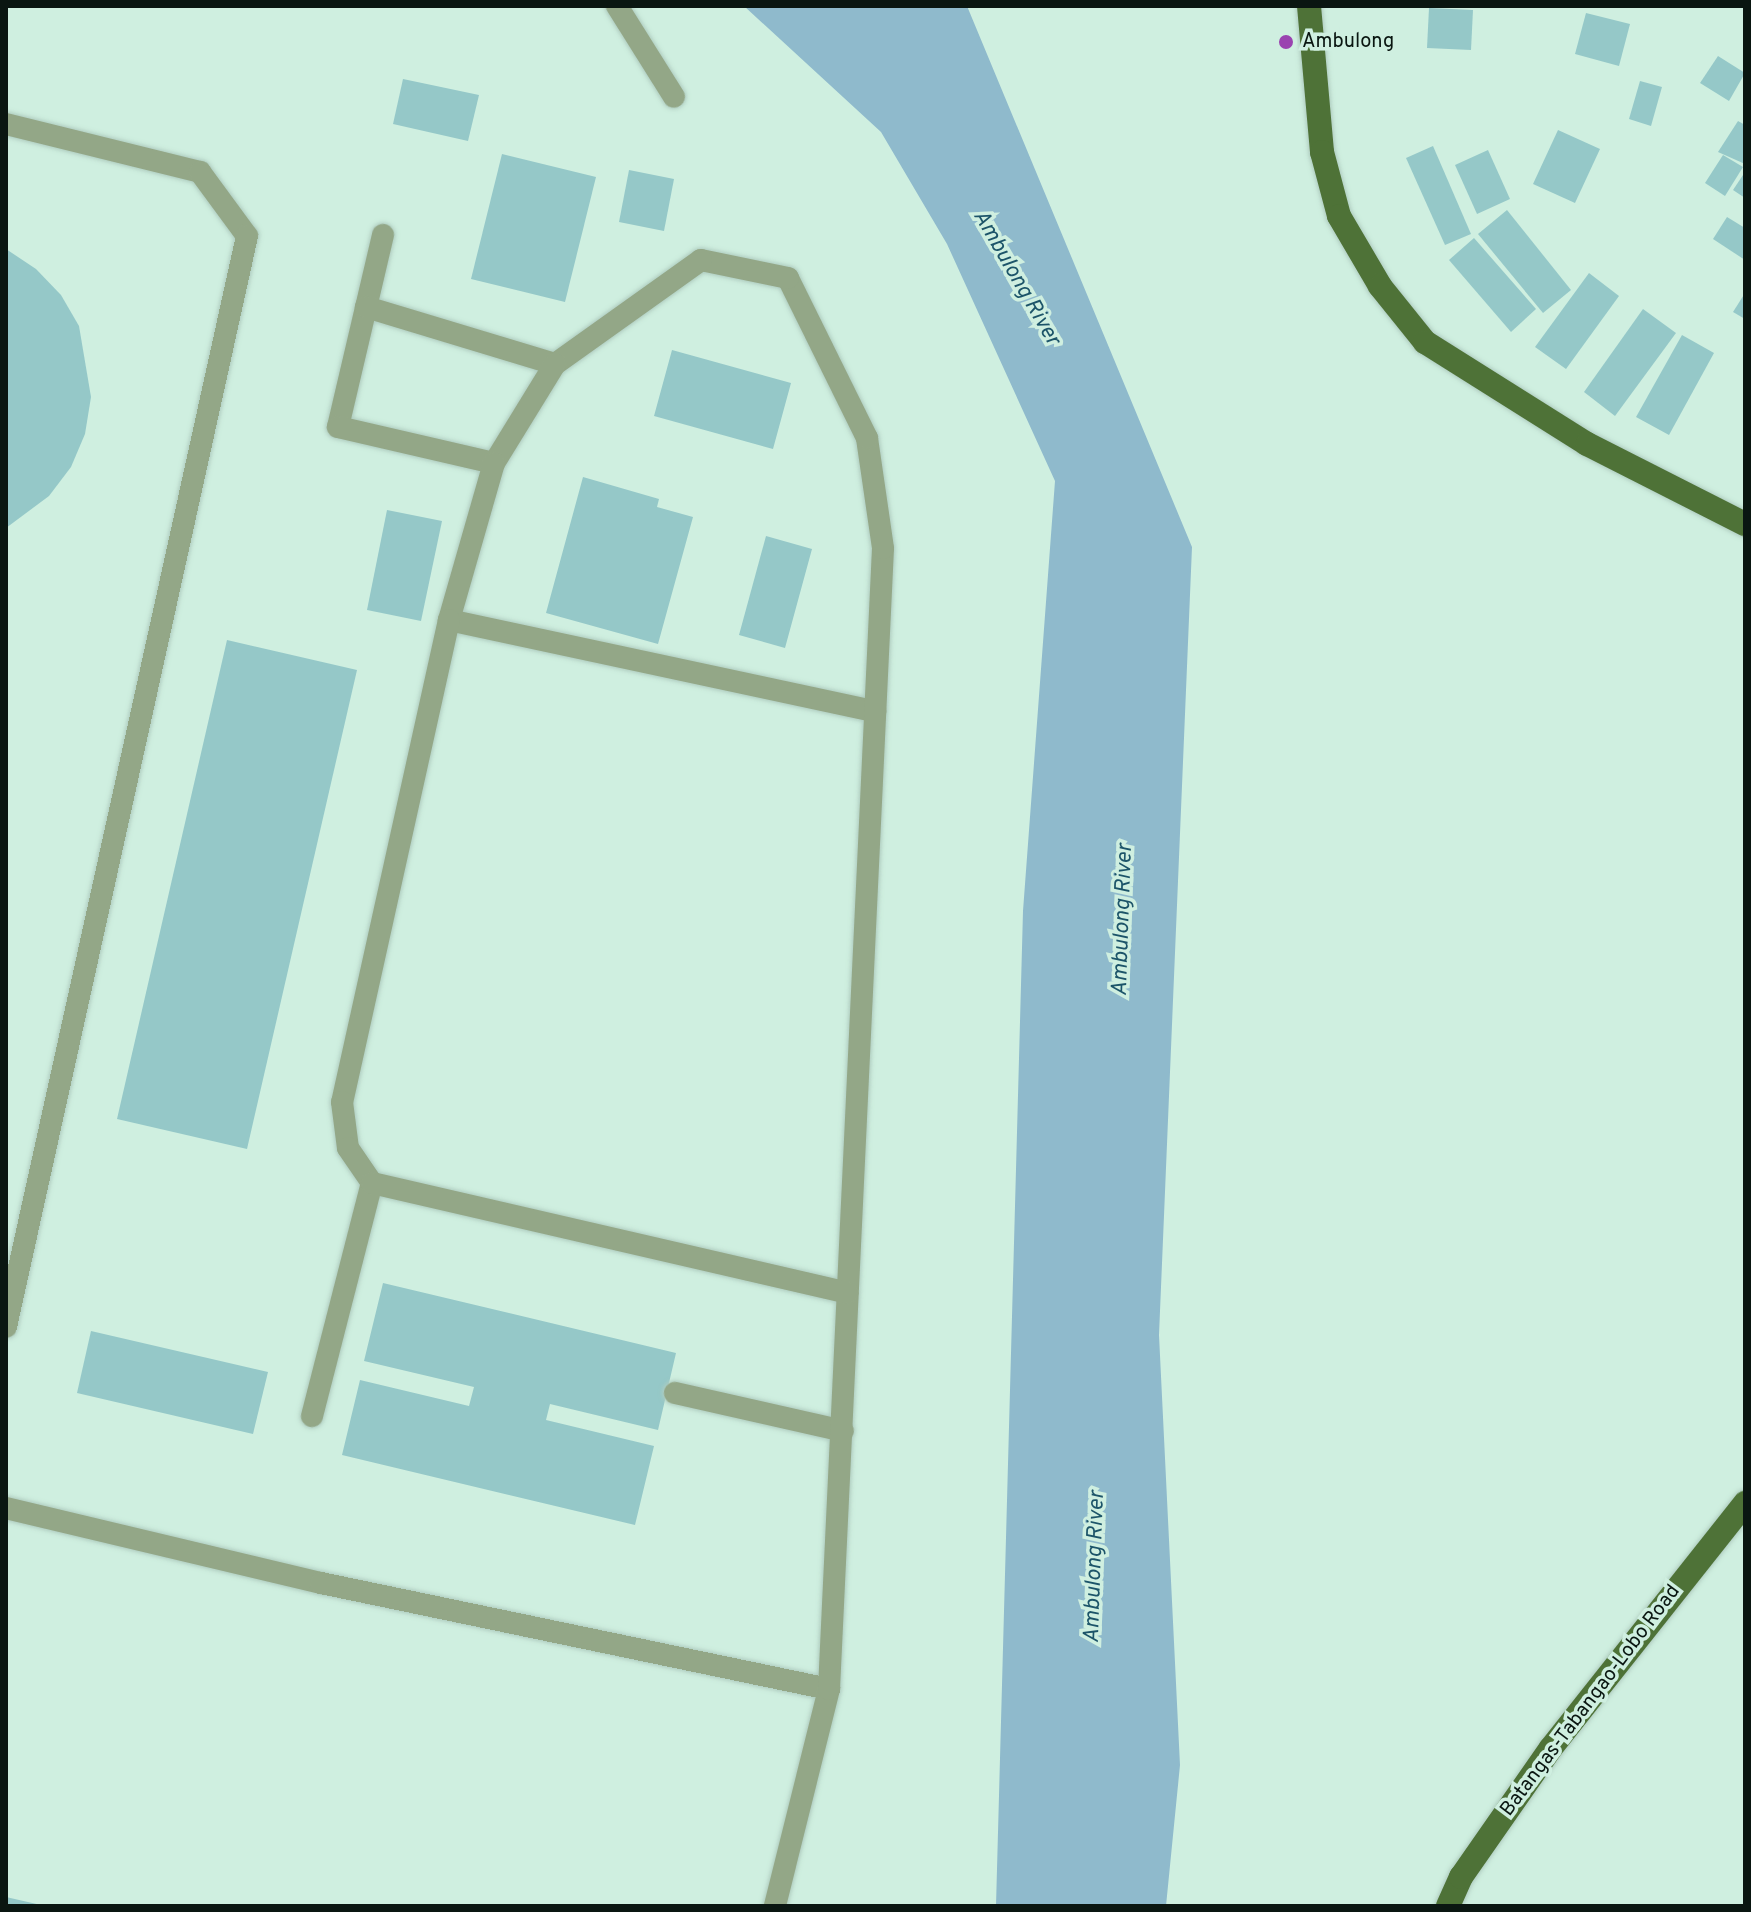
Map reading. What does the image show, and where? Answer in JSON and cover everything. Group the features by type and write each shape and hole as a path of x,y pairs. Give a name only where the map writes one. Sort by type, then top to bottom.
{"main road":[{"path":"1309,6 1322,152 1339,216 1380,286 1425,342 1587,444 1745,524"},
{"name":"Batangas-Tabangao-Lobo Road","path":"1448,1906 1461,1877 1551,1748 1745,1503"}],"lane":[{"path":"617,6 674,97"},
{"path":"6,124 200,172 247,236 6,1327"},
{"path":"383,235 338,427 494,463"},
{"path":"775,1906 829,1689 883,548 867,438 788,278 701,260 555,364 494,463 449,620 342,1102 348,1148 372,1183 847,1293"},
{"path":"366,307 555,364"},
{"path":"449,620 875,711"},
{"path":"312,1416 372,1183"},
{"path":"675,1393 843,1431"},
{"path":"6,1508 321,1583 829,1689"}],"water":[{"name":"Ambulong River","path":"744,6 967,6 1192,547 1159,1335 1180,1765 1166,1906 996,1906 1023,911 1055,481 947,244 881,132"}],"building":[{"path":"1429,8 1473,10 1471,50 1427,48"},
{"path":"1586,13 1630,24 1619,66 1575,54"},
{"path":"1718,56 1745,73 1729,101 1700,83"},
{"path":"403,79 479,95 468,141 393,124"},
{"path":"1640,81 1662,87 1651,126 1629,119"},
{"path":"1738,121 1745,125 1745,164 1718,152"},
{"path":"1558,130 1600,149 1575,203 1533,184"},
{"path":"1433,146 1471,234 1445,245 1406,158"},
{"path":"1488,150 1510,199 1477,214 1455,165"},
{"path":"502,154 596,177 565,302 471,279"},
{"path":"1723,155 1743,167 1725,196 1705,183"},
{"path":"629,170 674,179 664,231 619,222"},
{"path":"1745,172 1745,198 1733,190"},
{"path":"1507,210 1571,290 1543,313 1478,234"},
{"path":"1727,217 1745,228 1745,260 1713,239"},
{"path":"1474,238 1536,309 1511,332 1449,260"},
{"path":"6,249 36,269 61,295 79,326 91,397 85,434 71,467 49,496 6,528"},
{"path":"1589,273 1619,296 1566,369 1535,347"},
{"path":"1745,293 1745,319 1733,312"},
{"path":"1643,309 1676,333 1615,416 1584,392"},
{"path":"1682,335 1714,353 1669,435 1636,417"},
{"path":"672,350 791,383 773,449 654,416"},
{"path":"583,477 659,499 657,507 693,517 658,644 546,613"},
{"path":"387,510 442,521 421,621 367,610"},
{"path":"766,536 812,549 785,648 739,635"},
{"path":"227,640 357,670 247,1149 117,1119"},
{"path":"383,1283 676,1353 658,1430 550,1404 546,1420 654,1446 635,1525 342,1455 360,1380 469,1406 474,1387 364,1361"},
{"path":"91,1331 268,1372 253,1434 77,1393"},
{"path":"6,1897 41,1905 41,1906 6,1906"}],"place":[{"name":"Ambulong","path":"1286,42"}]}
